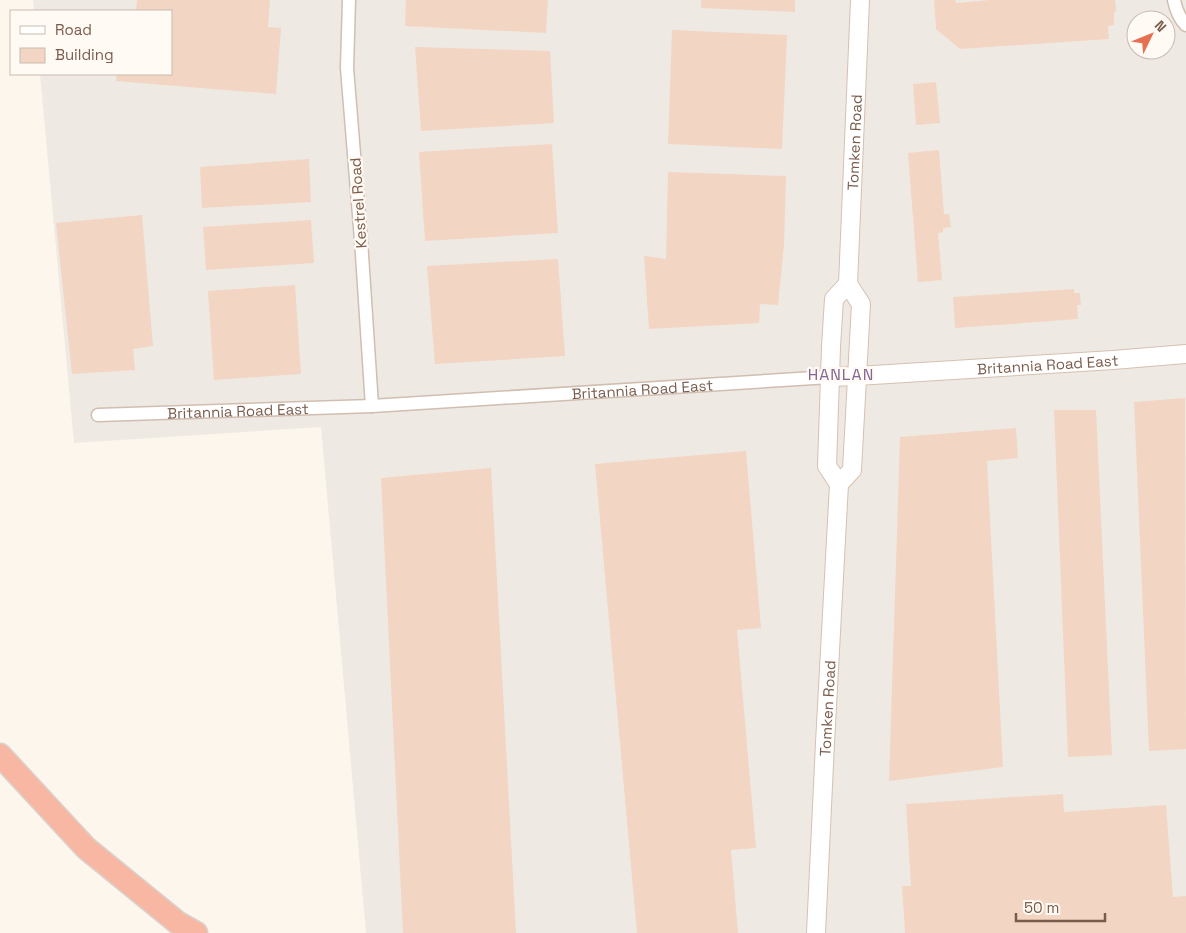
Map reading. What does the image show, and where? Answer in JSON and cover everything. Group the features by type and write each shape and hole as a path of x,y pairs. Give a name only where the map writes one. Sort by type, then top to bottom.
{"highway":[{"path":"0,756 86,848 178,923 196,933"}],"main road":[{"name":"Tomken Road","path":"848,284 860,0"},
{"path":"848,284 860,304 857,376 852,470 839,484 827,466 830,377 834,298 848,284"},
{"name":"Britannia Road East","path":"830,377 1186,354"},
{"name":"Tomken Road","path":"816,933 839,484"}],"street":[{"name":"Kestrel Road","path":"349,0 347,68 372,406"},
{"path":"1174,0 1177,13 1186,25"},
{"name":"Britannia Road East","path":"98,415 372,406 830,377"}],"shaded area":[{"path":"33,0 1186,0 1186,933 366,933 321,427 74,443 40,75 172,75 172,10 34,10"}],"building":[{"path":"137,0 270,0 268,27 281,28 276,94 116,81 117,75 172,75 172,10 136,10"},
{"path":"406,0 548,0 546,33 405,26"},
{"path":"701,0 795,0 795,12 701,8"},
{"path":"934,0 955,0 956,3 990,0 1115,0 1116,11 1114,13 1114,25 1108,26 1109,39 960,49 936,29"},
{"path":"672,30 787,35 782,149 668,144"},
{"path":"415,47 550,51 554,123 421,131"},
{"path":"936,82 940,123 916,125 913,84"},
{"path":"552,144 558,233 425,241 419,152"},
{"path":"939,150 944,214 949,214 951,227 943,228 943,232 938,233 942,280 918,282 908,153"},
{"path":"309,159 311,202 202,208 200,167"},
{"path":"668,172 786,176 784,245 778,305 760,304 759,323 649,329 644,256 666,259"},
{"path":"142,215 153,346 133,349 135,370 72,374 56,223"},
{"path":"311,220 314,263 206,270 203,227"},
{"path":"558,259 565,356 435,364 427,266"},
{"path":"295,285 301,374 214,380 208,291"},
{"path":"1074,289 1074,293 1080,293 1081,305 1077,305 1078,319 955,328 953,297"},
{"path":"1185,398 1186,749 1149,751 1134,402"},
{"path":"1054,410 1096,410 1112,755 1068,757"},
{"path":"1016,428 1018,458 987,461 1003,767 889,781 900,437"},
{"path":"746,451 761,628 737,630 756,848 731,850 738,933 637,933 595,464"},
{"path":"491,468 516,933 403,933 381,478"},
{"path":"1063,794 1064,812 1166,805 1173,897 1186,896 1186,933 905,933 902,886 911,886 906,804"}],"district":[{"name":"HANLAN","path":"841,374"}]}
